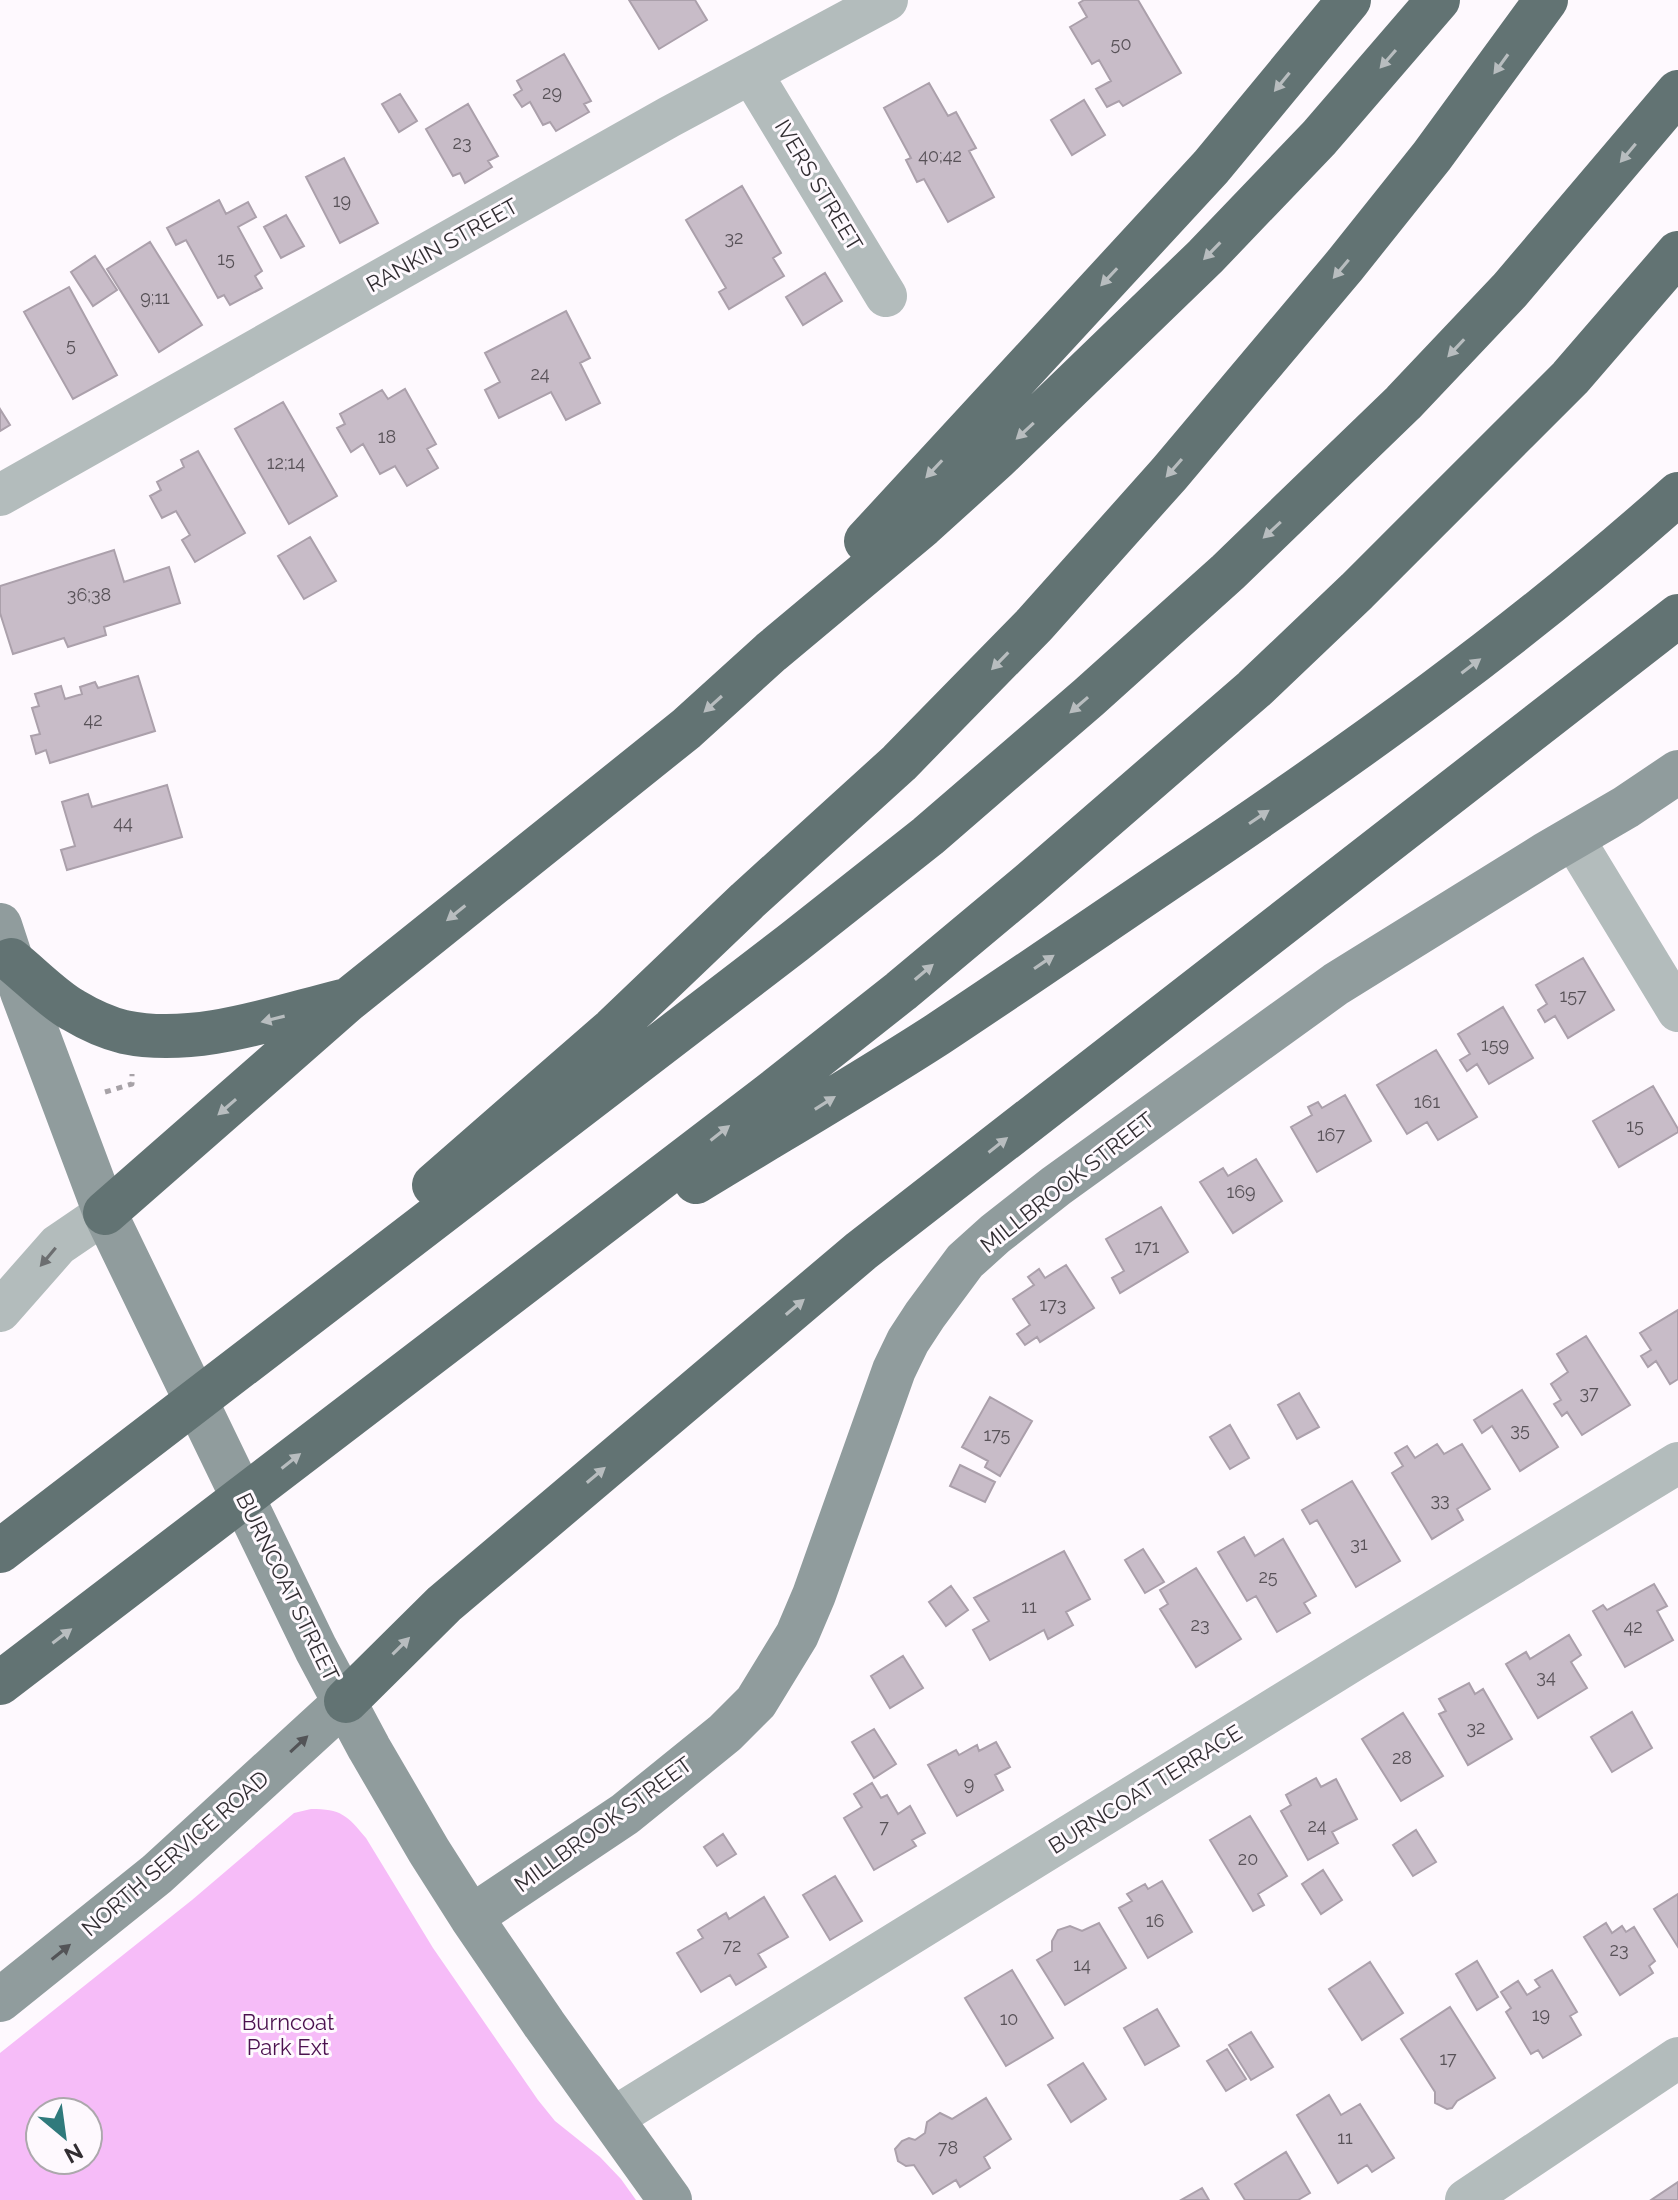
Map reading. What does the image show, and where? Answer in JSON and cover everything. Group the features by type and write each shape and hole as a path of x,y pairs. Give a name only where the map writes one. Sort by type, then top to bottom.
{"highway":[{"path":"771,652 863,545 1211,167 1349,0"},
{"path":"105,1213 348,1000 686,729 997,458 1205,257 1319,138 1438,0"},
{"path":"240,1367 325,1282 613,1029 747,901 899,763 1008,652 1134,515 1345,265 1432,156 1546,0"},
{"path":"0,1551 772,960 928,836 1089,697 1228,572 1413,392 1510,290 1678,92"},
{"path":"0,1683 901,991 1156,776 1357,591 1570,378 1678,253"},
{"path":"496,1305 935,1035 1302,788 1523,626 1678,494"},
{"path":"346,1701 444,1604 861,1251 1678,616"},
{"path":"6,942 72,1010 120,1031 173,1036 231,1029 348,1000"}],"main road":[{"name":"MILLBROOK STREET","path":"471,1917 625,1814 725,1733 756,1702 797,1635 814,1595 894,1370 908,1341 965,1261 1056,1186 1336,984 1678,772"},
{"name":"BURNCOAT STREET","path":"6,942 105,1213 308,1630 384,1774 471,1917 670,2200"},
{"name":"NORTH SERVICE ROAD","path":"0,2000 157,1874 346,1701"}],"street":[{"name":"RANKIN STREET","path":"0,495 641,133 887,0"},
{"name":"IVERS STREET","path":"751,73 886,296"},
{"path":"1573,838 1678,1011"},
{"path":"0,1311 58,1245 105,1213"},
{"name":"BURNCOAT TERRACE","path":"613,2118 1678,1463"},
{"path":"1466,2200 1678,2058"}],"path":[{"path":"99,1093 132,1084 133,1065"}],"green space":[{"name":"Burncoat Park Ext","path":"311,1809 330,1810 348,1819 366,1838 433,1948 538,2100 555,2121 600,2157 636,2200 0,2200 0,2053 192,1900 294,1813"}],"building":[{"path":"629,0 695,0 707,20 659,49"},
{"path":"1084,0 1138,0 1181,73 1123,106 1119,101 1107,107 1096,89 1111,81 1099,60 1092,64 1070,27 1087,17 1079,3"},
{"path":"564,54 591,101 584,104 589,112 556,131 550,122 543,125 530,102 522,107 514,95 522,90 517,81"},
{"path":"929,83 948,116 956,112 976,148 969,151 994,197 948,222 924,179 917,182 906,160 911,158 884,108"},
{"path":"400,94 417,121 399,132 382,104"},
{"path":"1084,100 1105,135 1072,155 1051,120"},
{"path":"468,104 498,156 488,161 492,167 465,183 460,173 453,176 426,129"},
{"path":"344,158 378,223 340,243 306,177"},
{"path":"742,186 781,253 773,258 784,276 729,309 719,292 726,288 686,220"},
{"path":"219,200 226,214 248,202 256,217 238,227 262,271 255,276 262,288 230,305 224,295 218,298 186,240 176,245 167,228"},
{"path":"286,215 304,246 281,258 264,227"},
{"path":"150,242 202,325 159,352 107,269"},
{"path":"95,256 117,290 93,306 71,272"},
{"path":"825,273 842,301 803,325 786,297"},
{"path":"69,287 117,375 73,399 24,312"},
{"path":"566,311 590,358 580,363 600,403 566,420 551,392 499,418 485,390 500,382 485,353"},
{"path":"405,389 436,444 427,449 438,468 407,486 395,466 380,474 363,444 351,452 337,428 345,424 340,414 382,390 388,399"},
{"path":"283,402 337,496 289,524 235,429"},
{"path":"0,409 10,425 0,431"},
{"path":"198,451 245,533 195,562 182,540 190,535 176,511 162,518 150,496 161,490 157,482 184,467 181,460"},
{"path":"310,537 336,581 304,599 278,556"},
{"path":"114,550 124,582 169,567 180,603 104,627 106,635 68,647 64,638 13,654 0,613 0,586"},
{"path":"138,676 155,731 50,763 46,750 36,754 31,736 40,734 32,708 39,706 35,694 61,686 65,699 82,694 80,687 95,682 98,688"},
{"path":"167,785 182,837 67,870 61,850 75,846 62,802 88,794 92,807"},
{"path":"1583,958 1614,1010 1568,1038 1555,1016 1545,1022 1538,1010 1547,1004 1536,985"},
{"path":"1503,1007 1533,1058 1489,1084 1477,1064 1467,1071 1460,1060 1470,1054 1458,1034"},
{"path":"1436,1050 1477,1117 1438,1140 1427,1122 1407,1134 1377,1085"},
{"path":"1653,1086 1678,1132 1619,1167 1593,1121"},
{"path":"1345,1095 1371,1141 1317,1172 1291,1127 1312,1115 1308,1107 1318,1102 1322,1108"},
{"path":"1256,1159 1282,1201 1233,1233 1200,1182 1223,1168 1228,1176"},
{"path":"1161,1207 1188,1252 1120,1293 1112,1278 1124,1271 1106,1239"},
{"path":"1066,1265 1094,1308 1040,1342 1037,1337 1025,1345 1017,1334 1030,1325 1013,1299 1034,1285 1028,1277 1039,1269 1045,1278"},
{"path":"1678,1310 1678,1379 1670,1384 1656,1361 1648,1367 1641,1356 1651,1350 1640,1333"},
{"path":"1586,1336 1630,1405 1582,1435 1567,1412 1562,1416 1554,1404 1561,1400 1551,1384 1568,1372 1557,1354"},
{"path":"1522,1390 1558,1447 1520,1471 1492,1426 1482,1433 1474,1420"},
{"path":"1299,1393 1319,1427 1297,1439 1278,1405"},
{"path":"990,1397 1032,1421 1000,1476 985,1467 988,1461 962,1447"},
{"path":"1230,1425 1249,1458 1230,1469 1210,1437"},
{"path":"1437,1444 1444,1454 1462,1444 1490,1489 1457,1509 1463,1520 1432,1539 1392,1473 1403,1466 1395,1453 1407,1446 1415,1458"},
{"path":"960,1465 995,1482 985,1502 950,1486"},
{"path":"1352,1481 1400,1561 1356,1587 1317,1520 1310,1524 1302,1510"},
{"path":"1244,1537 1255,1556 1283,1539 1316,1596 1304,1603 1310,1613 1277,1632 1256,1596 1247,1601 1218,1552"},
{"path":"1143,1549 1164,1582 1145,1593 1125,1560"},
{"path":"1064,1551 1090,1599 1066,1612 1073,1625 1048,1639 1044,1630 990,1660 973,1630 989,1621 974,1598"},
{"path":"1196,1568 1241,1639 1196,1667 1160,1609 1168,1604 1160,1590"},
{"path":"1654,1584 1667,1606 1657,1611 1673,1640 1625,1667 1593,1611 1603,1605 1607,1610"},
{"path":"951,1586 968,1610 946,1626 929,1602"},
{"path":"1569,1635 1581,1655 1571,1662 1587,1688 1538,1718 1506,1664 1526,1652 1530,1659"},
{"path":"903,1656 923,1688 890,1708 871,1676"},
{"path":"1469,1683 1475,1694 1483,1689 1512,1739 1468,1765 1439,1714 1446,1711 1439,1699"},
{"path":"1632,1712 1652,1748 1612,1772 1591,1737"},
{"path":"1403,1713 1443,1776 1401,1801 1362,1739"},
{"path":"874,1729 896,1764 874,1778 852,1742"},
{"path":"996,1742 1010,1767 995,1775 1003,1790 957,1816 928,1765 956,1750 959,1755 977,1745 979,1751"},
{"path":"1316,1778 1321,1787 1336,1779 1357,1819 1332,1832 1338,1843 1308,1860 1281,1811 1291,1805 1286,1795"},
{"path":"872,1783 881,1798 887,1795 898,1814 910,1806 925,1833 912,1840 916,1846 874,1870 844,1818 862,1807 854,1794"},
{"path":"1250,1816 1287,1876 1258,1894 1264,1905 1253,1911 1210,1840"},
{"path":"1416,1830 1436,1862 1413,1876 1393,1845"},
{"path":"723,1834 736,1854 717,1866 704,1847"},
{"path":"1323,1870 1342,1900 1321,1914 1302,1884"},
{"path":"835,1876 862,1921 830,1940 803,1895"},
{"path":"1162,1881 1192,1932 1148,1958 1119,1908 1132,1901 1127,1894 1145,1884 1148,1889"},
{"path":"1678,1894 1678,1947 1654,1909"},
{"path":"764,1897 788,1937 758,1954 766,1967 736,1985 730,1975 701,1992 677,1953 703,1938 698,1930 726,1913 729,1919"},
{"path":"1099,1923 1126,1968 1065,2005 1037,1960 1052,1951 1052,1941 1058,1930 1070,1926 1082,1931"},
{"path":"1606,1923 1612,1933 1622,1926 1626,1932 1634,1927 1655,1961 1649,1966 1653,1973 1620,1995 1584,1937"},
{"path":"1477,1961 1498,1997 1477,2010 1456,1974"},
{"path":"1370,1962 1403,2013 1362,2040 1329,1989"},
{"path":"1012,1970 1053,2038 1006,2066 965,1998"},
{"path":"1552,1970 1577,2012 1570,2016 1581,2035 1543,2058 1538,2050 1531,2054 1506,2012 1511,2008 1501,1992 1518,1981 1527,1995 1540,1987 1535,1980"},
{"path":"1450,2007 1495,2078 1447,2109 1435,2103 1435,2092 1401,2039"},
{"path":"1157,2009 1179,2046 1145,2065 1124,2028"},
{"path":"1251,2032 1273,2067 1251,2080 1229,2045"},
{"path":"1227,2049 1246,2079 1226,2091 1207,2061"},
{"path":"1083,2063 1106,2099 1071,2122 1048,2085"},
{"path":"1329,2095 1341,2115 1360,2104 1394,2158 1372,2172 1367,2165 1338,2183 1297,2115"},
{"path":"986,2098 1011,2139 984,2157 990,2168 960,2187 956,2180 933,2194 914,2165 906,2166 898,2161 895,2149 902,2141 909,2138 915,2140 925,2133 927,2122 940,2113 952,2119"},
{"path":"1286,2152 1310,2193 1298,2200 1245,2200 1235,2184"},
{"path":"1678,2182 1678,2200 1651,2200"},
{"path":"1202,2188 1209,2200 1181,2200"}]}
